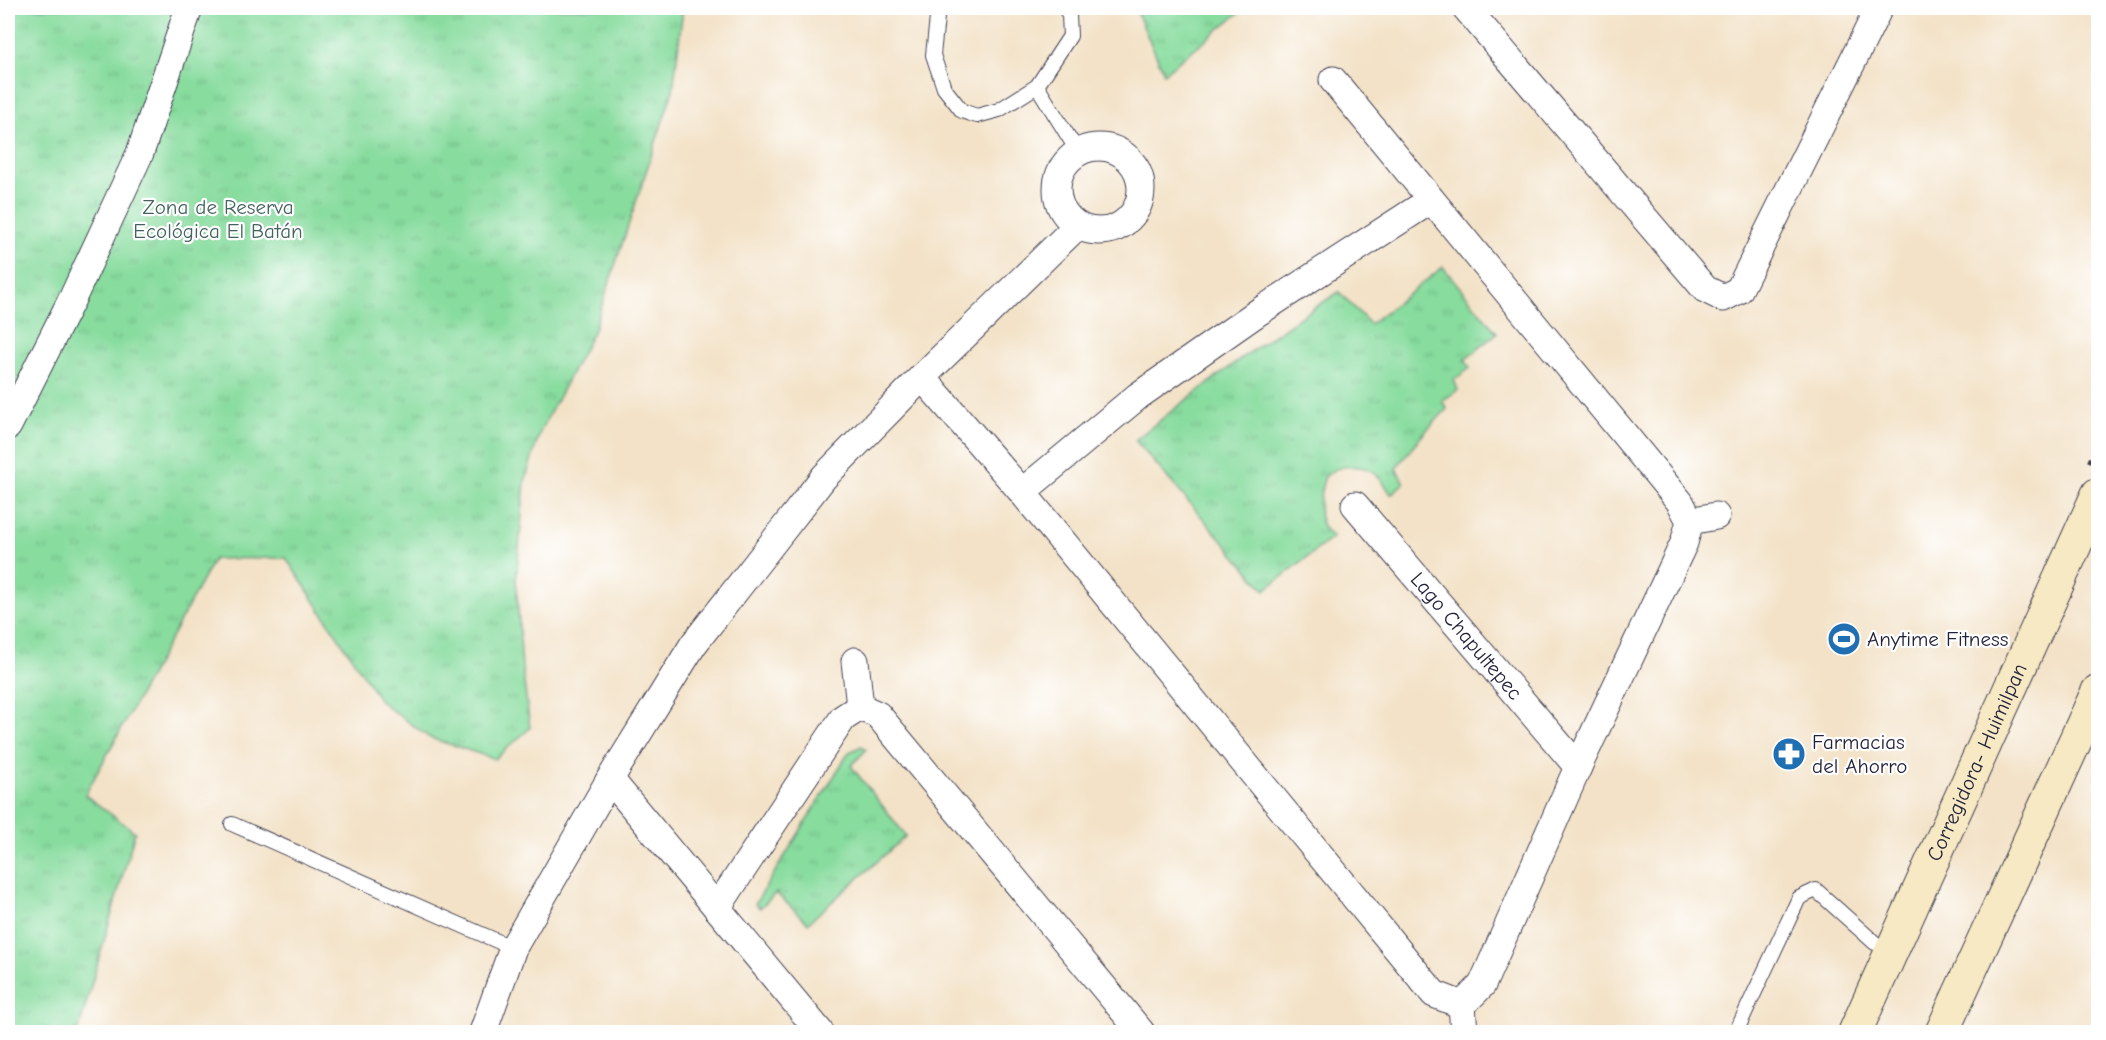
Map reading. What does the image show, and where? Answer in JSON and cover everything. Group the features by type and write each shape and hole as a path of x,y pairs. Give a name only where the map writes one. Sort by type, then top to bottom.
{"main road":[{"name":"Corregidora- Huimilpan","path":"1855,1032 2098,494"},
{"path":"1945,1030 2098,691"}],"street":[{"path":"8,426 73,297 140,153 189,8"},
{"path":"1466,8 1705,289 1723,298 1739,290 1879,8"},
{"path":"1333,80 1680,501 1703,519 1684,543 1578,767 1482,985 1462,1005 1464,1032"},
{"path":"1100,147 1120,152 1136,168 1141,189 1136,211 1120,226 1098,232 1077,226 1062,210 1056,188 1062,167 1078,152 1100,147"},
{"path":"1022,492 1138,396 1257,313 1431,200"},
{"path":"483,1032 513,948 610,779 693,645 824,477 922,377 1077,226"},
{"path":"922,377 1022,492 1434,994 1462,1005"},
{"name":"Lago Chapultepec","path":"1355,505 1578,767"},
{"path":"855,661 860,707"},
{"path":"717,908 843,717 860,707"},
{"path":"860,707 878,715 1141,1032"},
{"path":"610,779 820,1032"}],"lane":[{"path":"938,8 933,55 944,88 962,111 977,116 999,110 1037,86 1070,36 1069,15 1065,8"},
{"path":"1037,86 1078,152"},
{"path":"232,824 513,948"},
{"path":"1736,1032 1799,898 1816,890 1875,943"}],"green space":[{"name":"Zona de Reserva Ecológica El Batán","path":"8,8 683,8 673,90 593,332 540,432 525,481 516,580 522,667 530,728 495,759 430,738 381,702 286,558 214,559 85,795 135,832 78,1032 8,1032"},
{"path":"1135,8 1245,8 1164,73"},
{"path":"1443,267 1497,333 1465,360 1470,368 1454,380 1458,390 1442,401 1447,409 1396,468 1404,483 1391,494 1383,482 1368,469 1348,467 1329,473 1323,482 1319,511 1324,528 1333,537 1265,590 1135,440 1260,345 1339,292 1370,324"},
{"path":"862,746 866,750 851,766 906,836 808,923 776,893 760,908 755,904 849,752"}],"place":[{"name":"Anytime Fitness","path":"1844,639"},
{"name":"Farmacias del Ahorro","path":"1789,754"}]}
